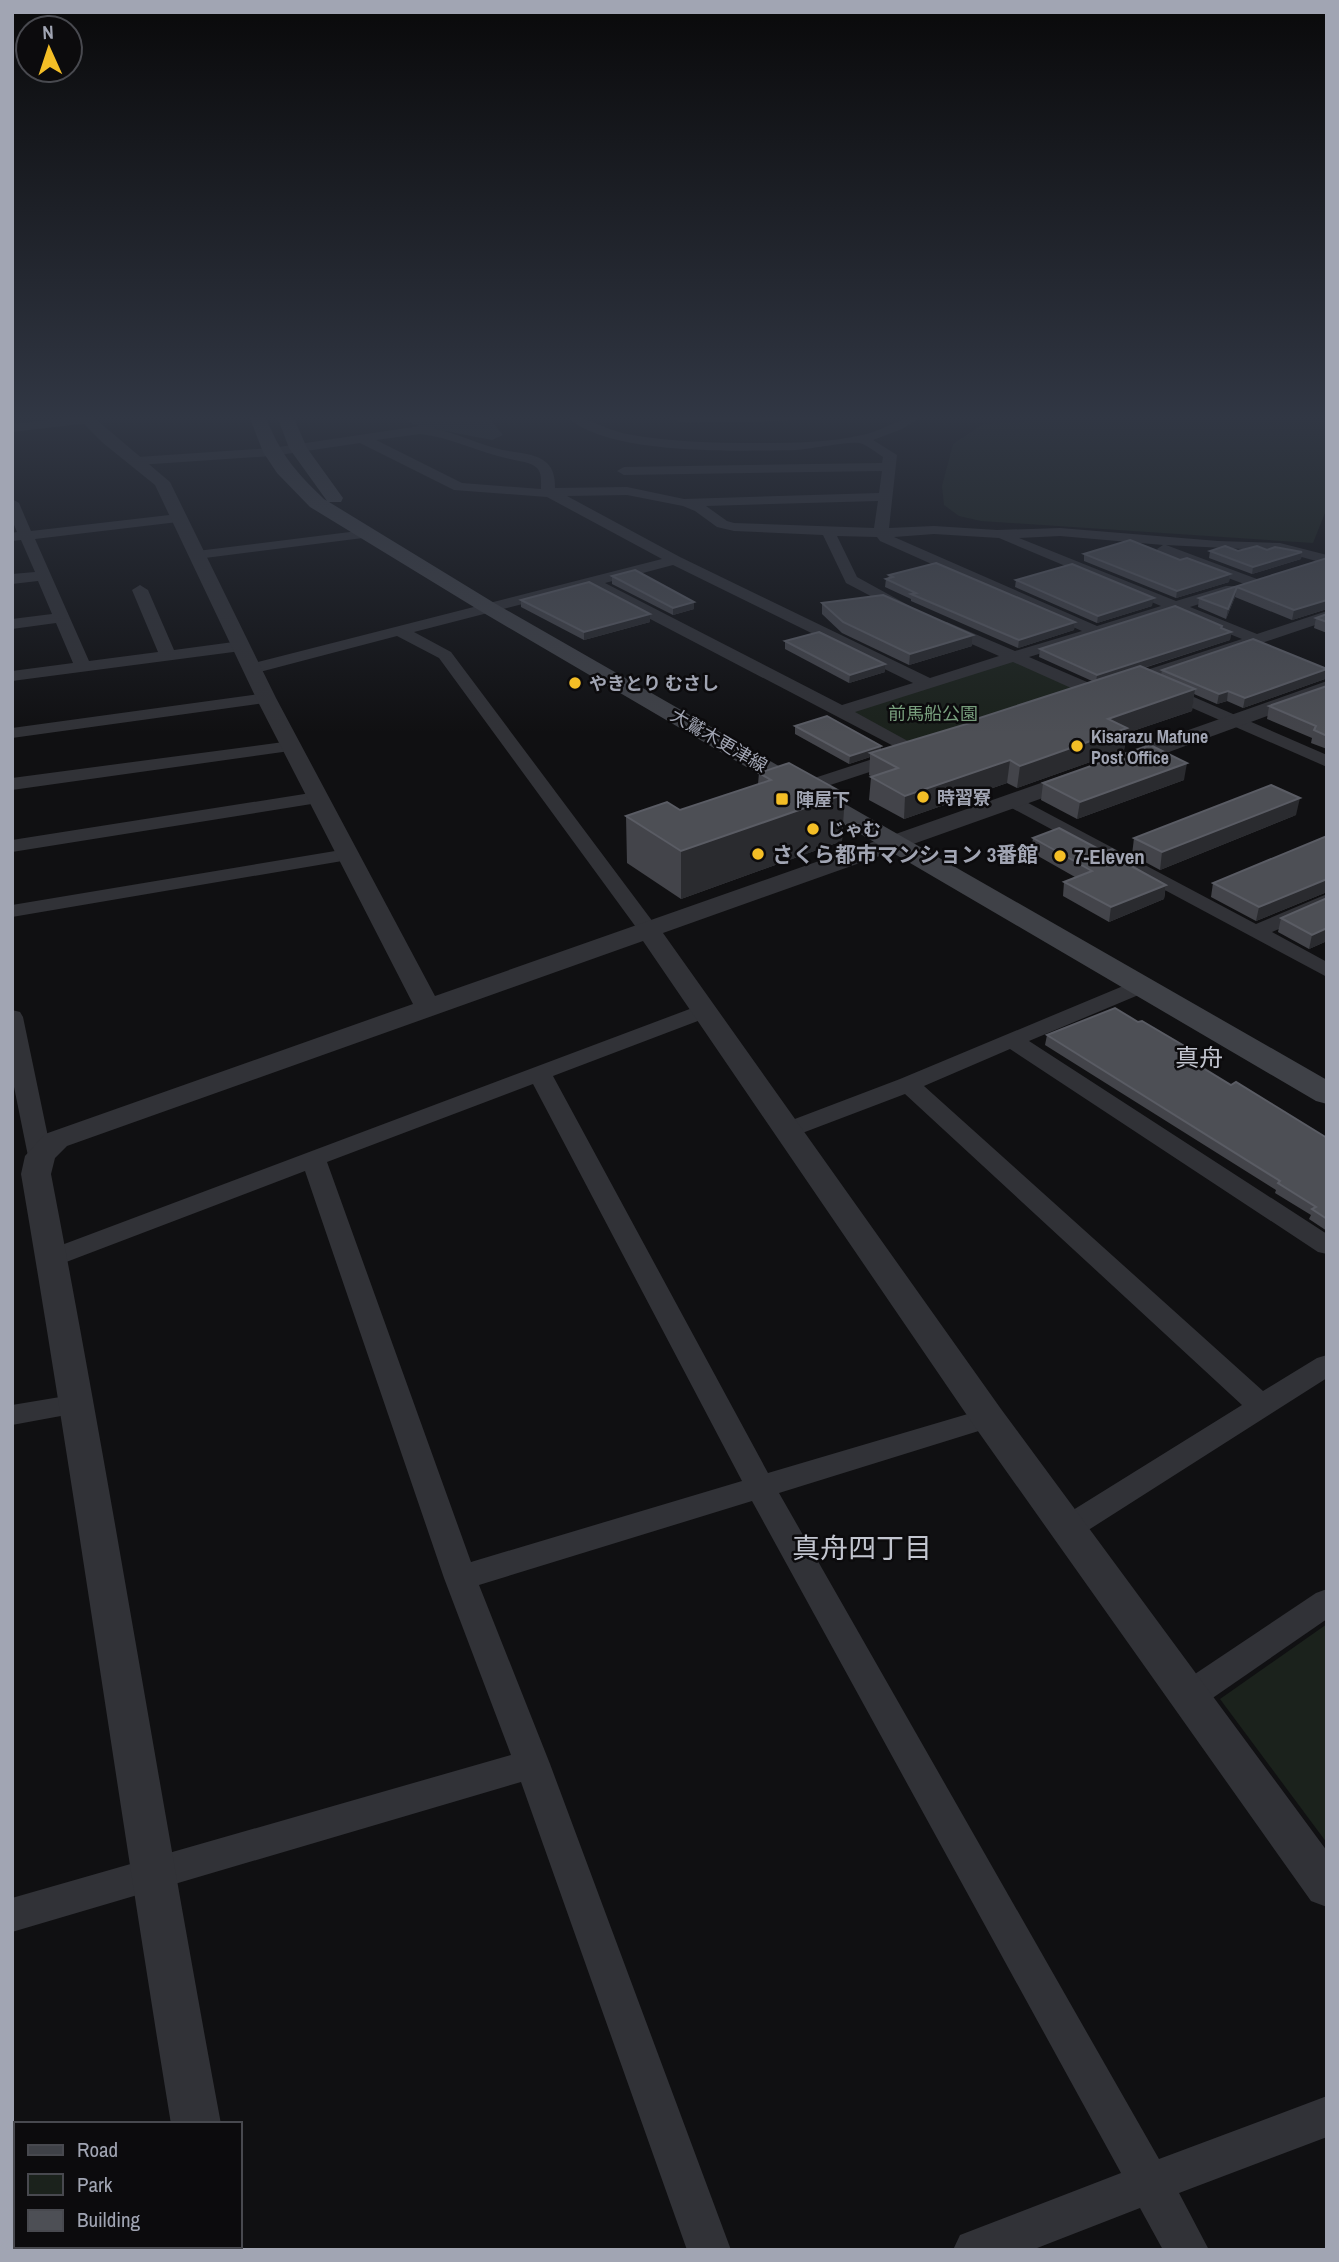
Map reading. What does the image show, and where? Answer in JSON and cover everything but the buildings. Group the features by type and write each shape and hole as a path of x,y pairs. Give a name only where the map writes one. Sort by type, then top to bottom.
{"main road":[{"name":"大鷲木更津線","path":"346,522 489,608 1327,1094"},
{"path":"355,522 366,534"}],"street":[{"path":"83,667 44,576 19,536 147,522"},
{"path":"180,522 317,798 428,1008"},
{"path":"603,522 675,560 929,684"},
{"path":"719,522 734,527 881,533 934,530 997,534 1060,532 1218,545 1279,547 1308,552 1326,560"},
{"path":"882,522 881,533 885,538 1096,631"},
{"path":"828,531 847,572 857,584 1095,692"},
{"path":"197,555 366,534"},
{"path":"997,534 1256,639"},
{"path":"838,712 1258,580 1134,537"},
{"path":"252,669 675,560"},
{"path":"1301,567 1326,560"},
{"path":"12,579 44,576"},
{"path":"592,582 838,712 923,749 803,788"},
{"path":"140,590 168,655"},
{"path":"1069,701 1327,616"},
{"path":"12,624 62,618"},
{"path":"399,631 445,655 648,930 988,1418 1327,1887"},
{"path":"12,676 241,646"},
{"path":"1139,678 1327,762"},
{"path":"40,1156 56,1140 897,844 1327,687"},
{"path":"12,733 266,698"},
{"path":"12,784 291,746"},
{"path":"12,846 317,798"},
{"path":"1013,802 1327,971"},
{"path":"12,911 347,855"},
{"path":"1255,932 1327,900"},
{"path":"789,1130 908,1084 1140,986"},
{"path":"52,1258 703,1011"},
{"path":"12,1017 40,1156 36,1174 78,1405 152,1873 196,2122"},
{"path":"1012,1040 1327,1246"},
{"path":"539,1073 760,1487 1187,2250"},
{"path":"908,1084 1261,1406"},
{"path":"314,1160 460,1578 532,1764 709,2250"},
{"path":"1068,1528 1327,1365"},
{"path":"12,1415 78,1405"},
{"path":"460,1578 988,1418"},
{"path":"1189,1696 1327,1602"},
{"path":"12,1915 532,1764"},
{"path":"975,2250 1327,2116"}],"green space":[{"path":"989,522 1322,522 1313,543"},
{"name":"前馬船公園","path":"1013,660 1086,692 917,748 844,712"},
{"path":"1327,1624 1327,1843 1220,1699"}],"place":[{"name":"やきとり むさし","path":"575,683"},
{"name":"Kisarazu Mafune Post Office","path":"1077,746"},
{"name":"時習寮","path":"923,797"},
{"name":"陣屋下","path":"782,799"},
{"name":"じゃむ","path":"813,829"},
{"name":"さくら都市マンション 3番館","path":"758,854"},
{"name":"7-Eleven","path":"1060,856"}],"district":[{"name":"真舟","path":"1199,1057"},
{"name":"真舟四丁目","path":"862,1548"}]}
